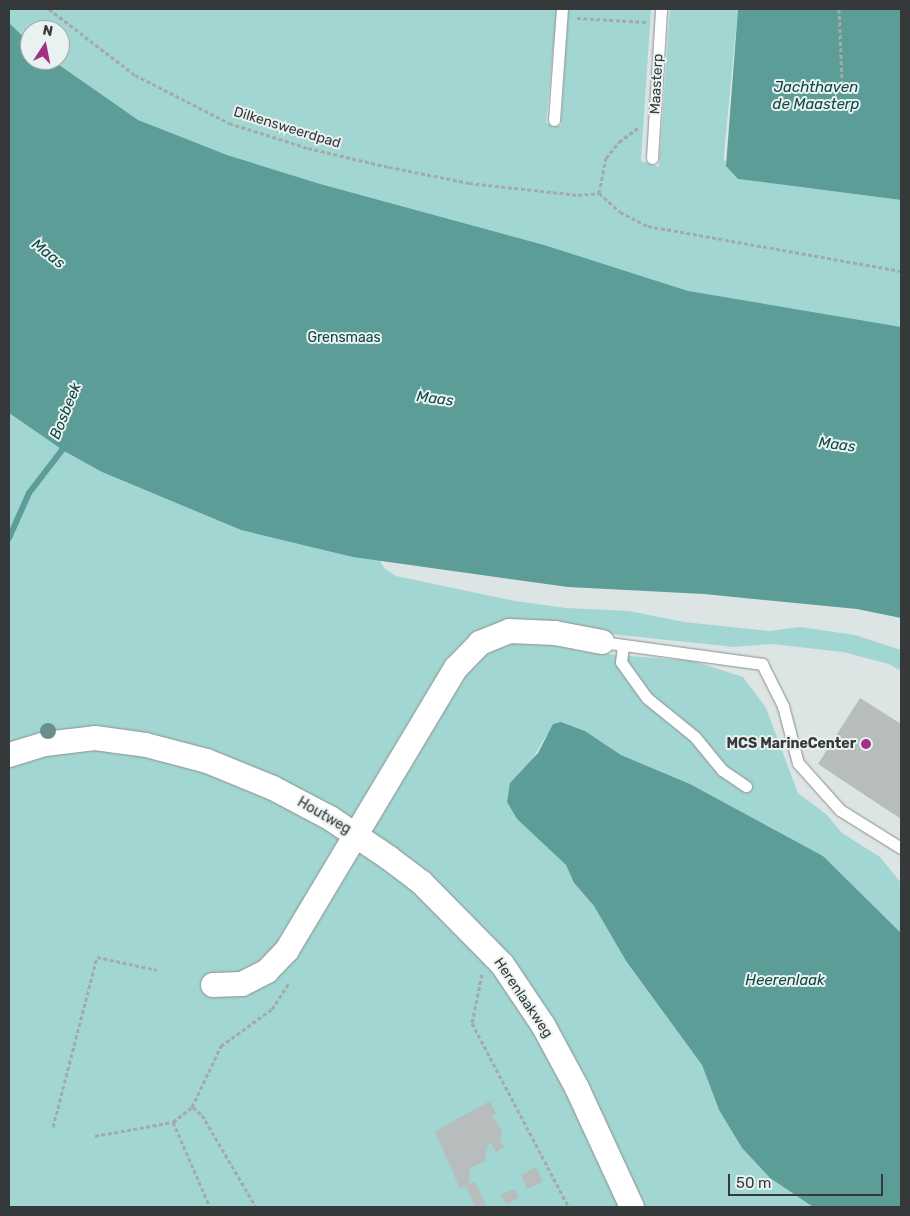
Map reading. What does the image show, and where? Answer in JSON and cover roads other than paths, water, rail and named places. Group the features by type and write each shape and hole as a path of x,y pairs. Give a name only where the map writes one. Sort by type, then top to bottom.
{"street":[{"name":"Houtweg","path":"9,755 70,739 95,738 146,745 207,761 273,788 356,835 456,668 480,643 509,631 555,633 613,644"},
{"path":"213,985 242,984 267,971 287,950 356,835"},
{"name":"Herenlaakweg","path":"356,835 421,882 502,964 552,1041 632,1207"}],"lane":[{"name":"Maasterp","path":"652,158 661,9"},
{"path":"554,120 562,13"},
{"path":"613,644 621,662 647,698 695,737 722,770 746,786"},
{"path":"613,644 762,664 783,706 798,763 840,810 901,848"}],"water":[{"name":"Jachthaven de Maasterp","path":"738,9 901,9 901,200 738,179 726,166"},
{"name":"Grensmaas","path":"9,23 20,33 20,70 66,70 138,120 227,155 320,184 544,245 688,291 901,327 901,618 857,609 704,594 568,587 353,557 241,530 102,472 64,451 9,413"},
{"name":"Heerenlaak","path":"561,722 585,731 621,755 690,784 823,856 901,933 901,1207 813,1207 770,1178 742,1148 719,1110 702,1065 626,961 594,906 574,883 566,865 517,819 507,802 510,783 538,753 553,724"}],"waterway":[{"name":"Bosbeek","path":"9,538 29,493 66,445"}],"place":[{"name":"MCS MarineCenter","path":"866,744"}],"water label":[{"name":"Maas","path":"48,254"},
{"name":"Maas","path":"435,399"},
{"name":"Maas","path":"837,445"}]}
